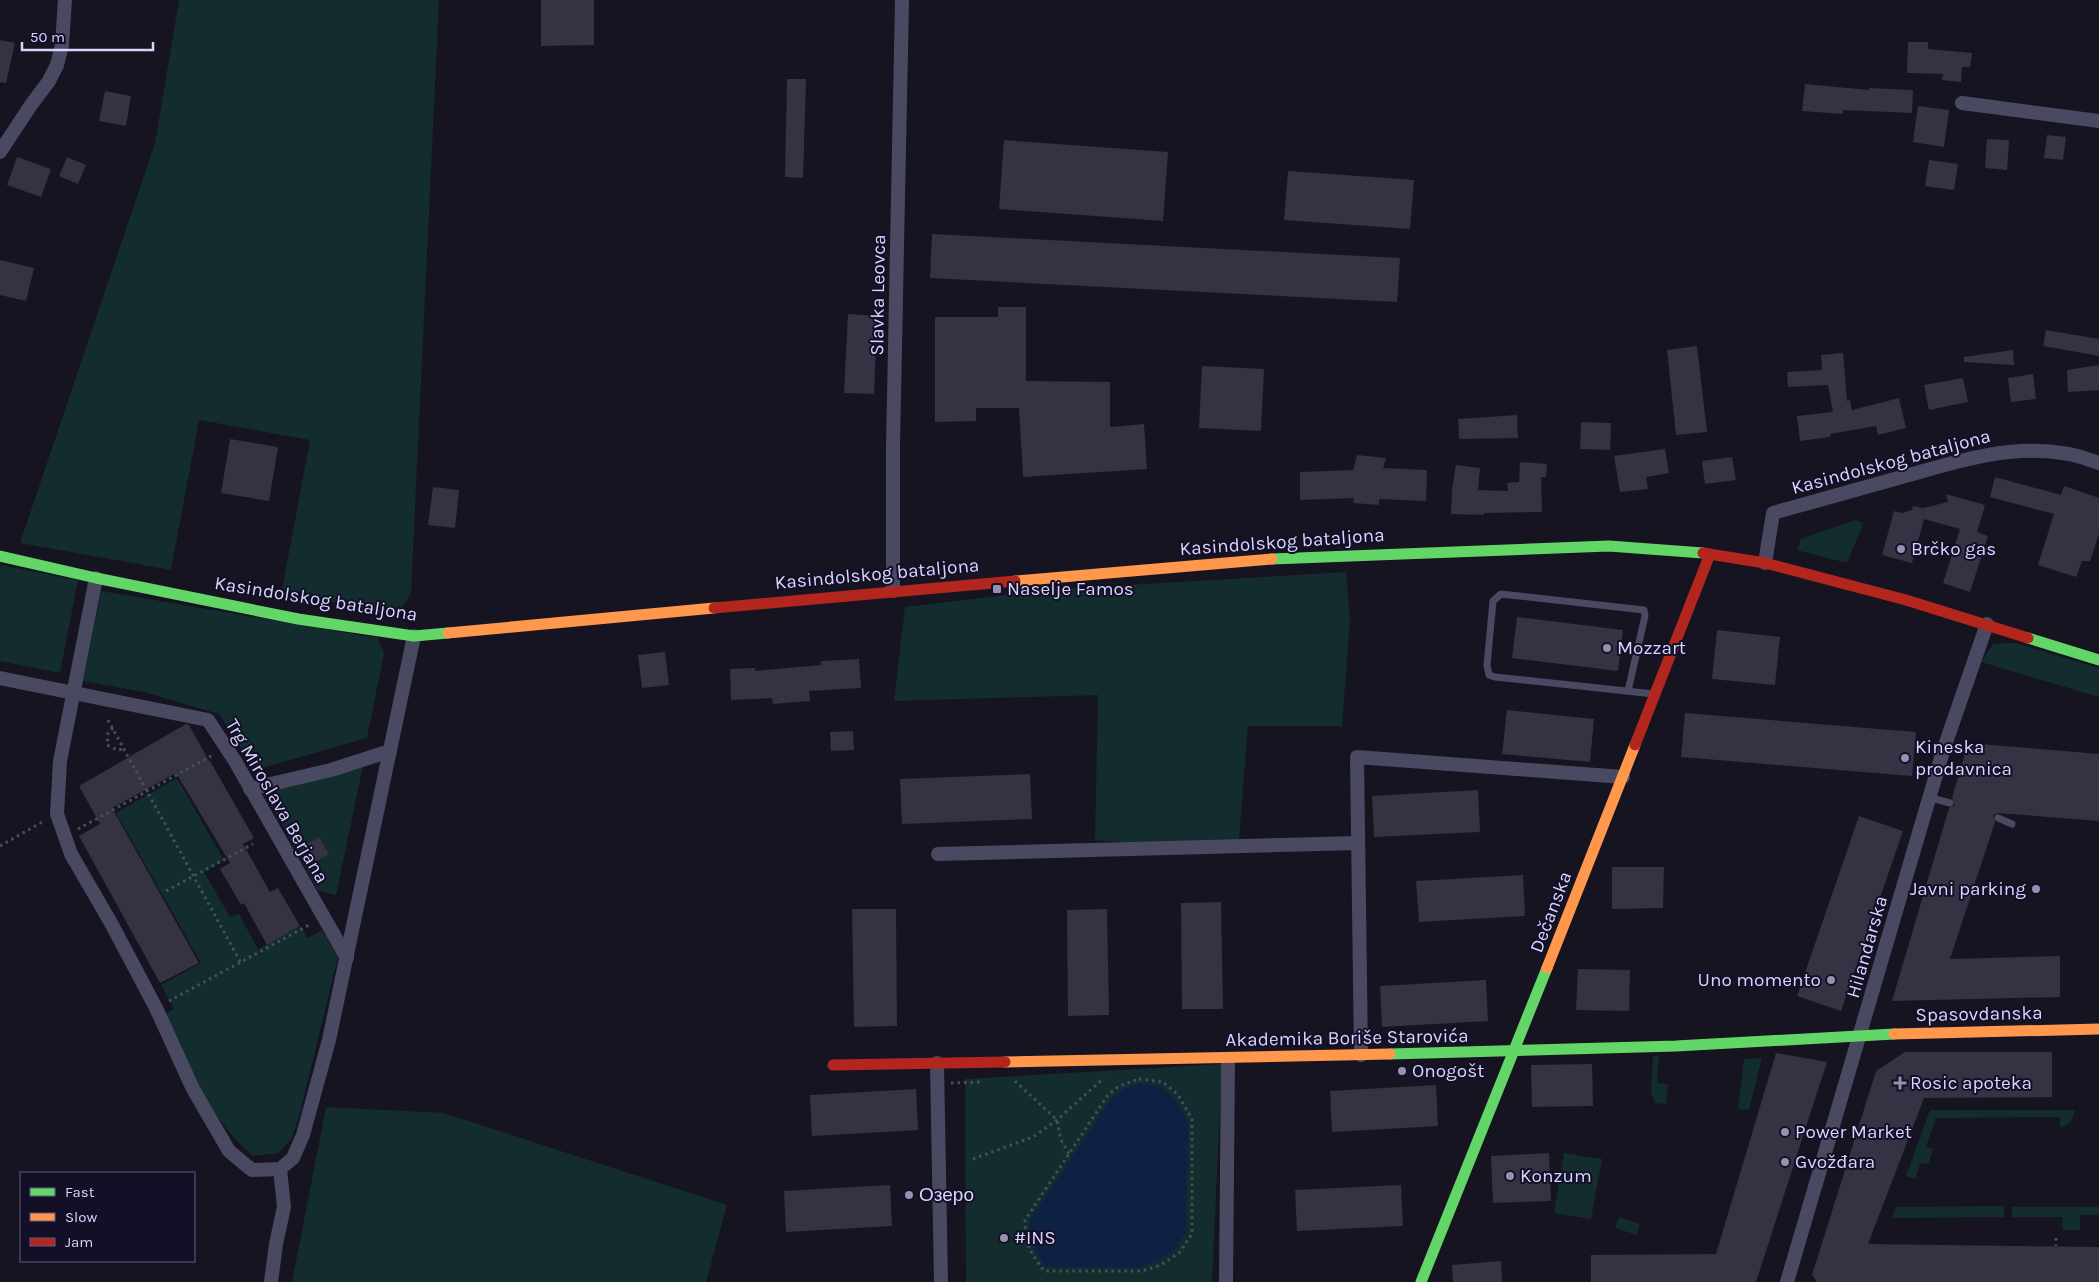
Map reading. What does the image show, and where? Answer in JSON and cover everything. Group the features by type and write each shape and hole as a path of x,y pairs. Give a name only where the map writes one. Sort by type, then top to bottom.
{"street":[{"path":"0,152 49,81 56,65 62,44 65,0"},
{"name":"Slavka Leovca","path":"893,591 893,446 902,0"},
{"path":"1962,103 2099,121"},
{"name":"Kasindolskog bataljona","path":"1765,563 1773,513 1997,453 2051,450 2099,463"},
{"name":"Kasindolskog bataljona","path":"0,556 96,578 298,619 414,636 893,591 1278,559 1609,546 1710,554 1765,563 1906,600 2099,660"},
{"name":"Dečanska","path":"1421,1282 1515,1051 1710,554"},
{"path":"96,578 60,761 57,814 71,854 111,923 156,1008 193,1089 229,1150 252,1170 280,1169 293,1158 303,1135 329,1040 414,636"},
{"name":"Hilandarska","path":"1787,1282 1931,798 1943,751 1987,624"},
{"name":"Trg Miroslava Berjana","path":"0,678 208,720 347,958"},
{"path":"250,789 331,770 390,751"},
{"path":"1361,1055 1357,757 1623,777"},
{"path":"938,854 1358,843"},
{"name":"Spasovdanska","path":"1860,1035 2099,1029"},
{"name":"Akademika Boriše Starovića","path":"833,1065 1515,1051 1676,1046 1860,1035"},
{"path":"1226,1282 1228,1058"},
{"path":"937,1064 941,1282"},
{"path":"270,1282 284,1207 280,1169"}],"lane":[{"path":"1628,691 1645,616 1644,610 1501,594 1492,601 1486,665 1489,675 1628,691 1655,694"},
{"path":"1931,798 1950,803"},
{"path":"1998,818 2012,824"}],"path":[{"path":"108,720 241,963"},
{"path":"113,728 108,733 107,746 117,750 124,749"},
{"path":"76,830 214,755"},
{"path":"0,846 57,814"},
{"path":"166,891 253,844"},
{"path":"156,1008 323,917"},
{"path":"1158,1082 1162,1076"},
{"path":"973,1159 1033,1137 1058,1120 1105,1078"},
{"path":"1139,1079 1163,1082 1178,1095 1192,1119 1192,1234 1179,1254 1161,1265 1142,1271 1044,1270 1031,1254 1025,1238 1026,1220 1069,1154 1108,1095 1119,1086 1139,1079"},
{"path":"1015,1081 1058,1120 1062,1140 1069,1154"},
{"path":"2056,1238 2056,1246"}],"green space":[{"path":"179,0 439,0 411,593 396,617 282,590 310,440 199,420 171,570 20,543 155,143"},
{"path":"1855,520 1861,522 1862,527 1847,563 1797,550 1801,539"},
{"path":"0,565 78,580 60,673 0,661"},
{"path":"1346,572 1350,621 1342,726 1248,726 1238,851 1095,840 1098,695 894,701 905,607 1059,589"},
{"path":"101,591 378,638 384,653 367,738 255,770 219,714 144,692 83,681"},
{"path":"2015,643 2099,668 2099,697 1981,662 1993,644"},
{"path":"364,761 336,895 318,891 264,791"},
{"path":"177,778 224,860 204,872 230,917 239,914 258,949 301,926 308,938 322,930 338,957 299,1117 291,1139 278,1153 253,1156 224,1126 191,1071 166,1014 174,1009 161,985 201,963 116,813"},
{"path":"1653,1056 1659,1056 1657,1083 1668,1084 1666,1104 1655,1103 1651,1092"},
{"path":"1762,1058 1749,1110 1738,1109 1744,1059"},
{"path":"1222,1064 1212,1282 966,1282 965,1079"},
{"path":"326,1107 444,1113 727,1205 706,1282 292,1282"},
{"path":"1930,1110 2075,1110 2071,1122 2060,1128 2060,1117 1936,1118 1926,1147 1933,1149 1929,1163 1920,1164 1915,1179 1906,1176"},
{"path":"1564,1153 1602,1159 1591,1219 1554,1213"},
{"path":"2004,1206 2004,1217 1892,1218 1896,1207"},
{"path":"2012,1207 2099,1207 2099,1215 2080,1215 2080,1230 2063,1230 2062,1217 2012,1217"},
{"path":"1619,1217 1640,1224 1637,1235 1615,1228"}],"water":[{"path":"1138,1084 1159,1086 1174,1098 1188,1121 1186,1232 1175,1249 1159,1260 1141,1267 1045,1267 1030,1238 1030,1220 1111,1099 1124,1089"}],"building":[{"path":"541,0 594,0 594,45 541,46"},
{"path":"0,40 15,43 6,83 0,82"},
{"path":"1908,42 1928,42 1928,49 1972,53 1970,67 1962,67 1961,82 1942,80 1943,74 1907,73"},
{"path":"787,79 806,79 803,178 785,177"},
{"path":"1805,84 1869,90 1869,88 1913,90 1912,113 1843,110 1843,114 1802,111"},
{"path":"105,91 131,96 126,126 99,121"},
{"path":"1918,106 1949,110 1944,147 1913,142"},
{"path":"2047,135 2066,137 2063,160 2044,158"},
{"path":"1987,139 2009,140 2007,170 1985,168"},
{"path":"1004,140 1168,152 1163,221 999,209"},
{"path":"17,157 51,169 41,197 7,185"},
{"path":"67,157 86,165 78,184 59,176"},
{"path":"1929,160 1958,164 1954,190 1925,186"},
{"path":"1288,171 1414,180 1410,229 1284,220"},
{"path":"932,234 1400,258 1397,302 930,278"},
{"path":"0,260 34,268 26,301 0,295"},
{"path":"998,307 1026,307 1026,381 1110,382 1110,427 1144,424 1147,469 1023,477 1019,408 976,408 976,421 935,422 935,317 998,317"},
{"path":"848,314 877,316 874,394 844,393"},
{"path":"2046,330 2099,339 2099,356 2043,346"},
{"path":"1697,346 1707,432 1676,435 1667,350"},
{"path":"2013,350 2014,365 1964,362 1964,357"},
{"path":"1843,353 1847,401 1850,400 1852,410 1899,398 1906,428 1878,435 1876,426 1830,434 1830,437 1800,441 1797,416 1833,412 1828,385 1788,387 1787,372 1822,370 1821,355"},
{"path":"2099,365 2099,390 2068,392 2067,370"},
{"path":"1202,366 1264,369 1261,431 1199,428"},
{"path":"2033,374 2036,399 2011,402 2008,378"},
{"path":"1963,378 1968,402 1929,410 1924,385"},
{"path":"1517,415 1518,438 1459,439 1458,419"},
{"path":"1581,422 1611,423 1610,450 1580,449"},
{"path":"230,439 278,447 269,501 221,493"},
{"path":"1665,449 1669,473 1646,477 1648,489 1620,492 1614,456"},
{"path":"1357,455 1386,458 1383,468 1427,470 1426,501 1379,499 1379,505 1353,503 1354,498 1300,500 1300,472 1353,470"},
{"path":"1732,457 1736,480 1705,484 1702,461"},
{"path":"1520,462 1547,464 1546,477 1541,477 1542,512 1484,513 1484,515 1451,514 1456,465 1480,468 1478,490 1508,491 1507,483 1519,482"},
{"path":"1995,477 2061,495 2064,486 2099,498 2099,534 2090,561 2082,561 2076,577 2038,565 2054,514 1990,497"},
{"path":"433,487 459,490 455,528 428,525"},
{"path":"1946,494 1985,505 1977,532 1988,536 1970,592 1943,583 1960,529 1924,519 1912,563 1882,555 1894,511 1902,513 1912,510 1913,506 1923,508 1948,502"},
{"path":"1517,617 1623,630 1618,671 1512,658"},
{"path":"1717,630 1780,637 1775,685 1712,679"},
{"path":"665,652 669,685 642,688 638,655"},
{"path":"859,659 861,688 809,691 810,701 773,704 772,698 731,700 730,669 755,668 755,671 821,665 821,661"},
{"path":"1507,710 1594,719 1590,762 1502,754"},
{"path":"1685,713 1916,732 1912,776 1681,757"},
{"path":"186,724 189,725 254,838 243,844 270,892 278,888 300,926 267,945 244,903 241,905 220,869 230,863 176,773 112,808 199,963 160,983 79,836 100,824 79,786"},
{"path":"853,731 854,750 831,751 830,732"},
{"path":"1968,743 2099,754 2099,821 1998,813 1993,815 1995,822 1950,959 2060,956 2060,997 1892,1001 1949,808 1955,805 1952,798"},
{"path":"1030,774 1032,819 902,824 900,779"},
{"path":"1478,790 1480,832 1374,837 1372,796"},
{"path":"1859,816 1903,831 1841,1011 1797,996"},
{"path":"319,837 329,854 312,864 302,847"},
{"path":"1612,867 1664,867 1663,908 1612,909"},
{"path":"1523,875 1525,916 1419,922 1416,881"},
{"path":"1221,902 1223,1009 1182,1009 1181,903"},
{"path":"852,909 896,909 897,1026 854,1027"},
{"path":"1107,909 1109,1015 1068,1016 1067,910"},
{"path":"1578,969 1630,970 1629,1011 1576,1010"},
{"path":"1486,980 1488,1021 1382,1027 1380,986"},
{"path":"1905,1052 2052,1052 2052,1097 1924,1098 1868,1244 2099,1247 2099,1282 1817,1282 1812,1275 1876,1071"},
{"path":"1776,1053 1827,1062 1756,1282 1591,1282 1591,1255 1716,1254"},
{"path":"1592,1064 1593,1106 1532,1107 1531,1065"},
{"path":"1436,1085 1438,1126 1332,1132 1330,1091"},
{"path":"916,1089 918,1130 812,1136 810,1095"},
{"path":"1549,1153 1551,1201 1493,1203 1491,1156"},
{"path":"890,1185 892,1226 786,1232 784,1191"},
{"path":"1401,1185 1403,1226 1297,1231 1295,1190"},
{"path":"1501,1261 1502,1282 1453,1282 1452,1265"}],"traffic: fast":[{"path":"1272,559 1609,546 1703,553"},
{"path":"0,556 96,578 298,619 414,636 448,633"},
{"path":"2028,638 2099,660"},
{"path":"1421,1282 1547,968"},
{"path":"1390,1054 1676,1046 1894,1034"}],"traffic: slow":[{"path":"1015,581 1272,559"},
{"path":"448,633 714,608"},
{"path":"1547,968 1635,745"},
{"path":"1894,1034 2099,1029"},
{"path":"1005,1062 1390,1054"}],"traffic: jam":[{"path":"1703,553 1765,563 1906,600 2028,638"},
{"path":"1635,745 1710,554"},
{"path":"714,608 1015,581"},
{"path":"833,1065 1005,1062"}],"place":[{"name":"Brčko gas","path":"1901,549"},
{"name":"Naselje Famos","path":"997,589"},
{"name":"Mozzart","path":"1607,648"},
{"name":"Kineska prodavnica","path":"1905,758"},
{"name":"Javni parking","path":"2036,889"},
{"name":"Uno momento","path":"1831,980"},
{"name":"Onogošt","path":"1402,1071"},
{"name":"Rosic apoteka","path":"1900,1083"},
{"name":"Power Market","path":"1785,1132"},
{"name":"Gvožđara","path":"1785,1162"},
{"name":"Konzum","path":"1510,1176"},
{"name":"Озеро","path":"909,1195"},
{"name":"#INS","path":"1004,1238"}]}
